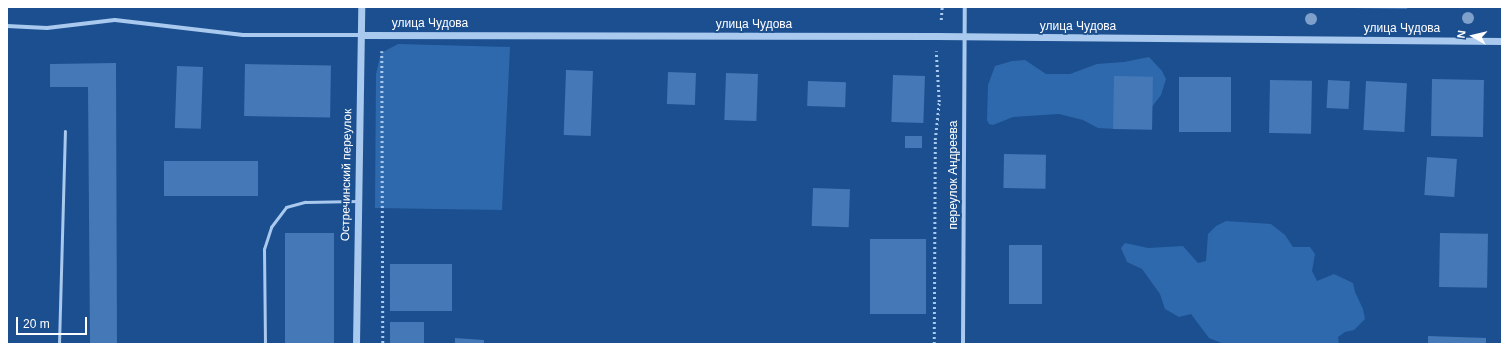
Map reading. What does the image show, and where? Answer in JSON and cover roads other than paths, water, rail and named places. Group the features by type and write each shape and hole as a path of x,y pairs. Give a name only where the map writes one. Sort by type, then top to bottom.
{"street":[{"name":"Остречинский переулок","path":"356,344 361,7"},
{"name":"переулок Андреева","path":"963,344 965,7"},
{"name":"улица Чудова","path":"7,26 47,28 115,20 243,36 937,36 1502,41"}],"lane":[{"path":"59,344 66,131"},
{"path":"264,344 264,249 271,227 286,207 305,202 358,201"}]}
